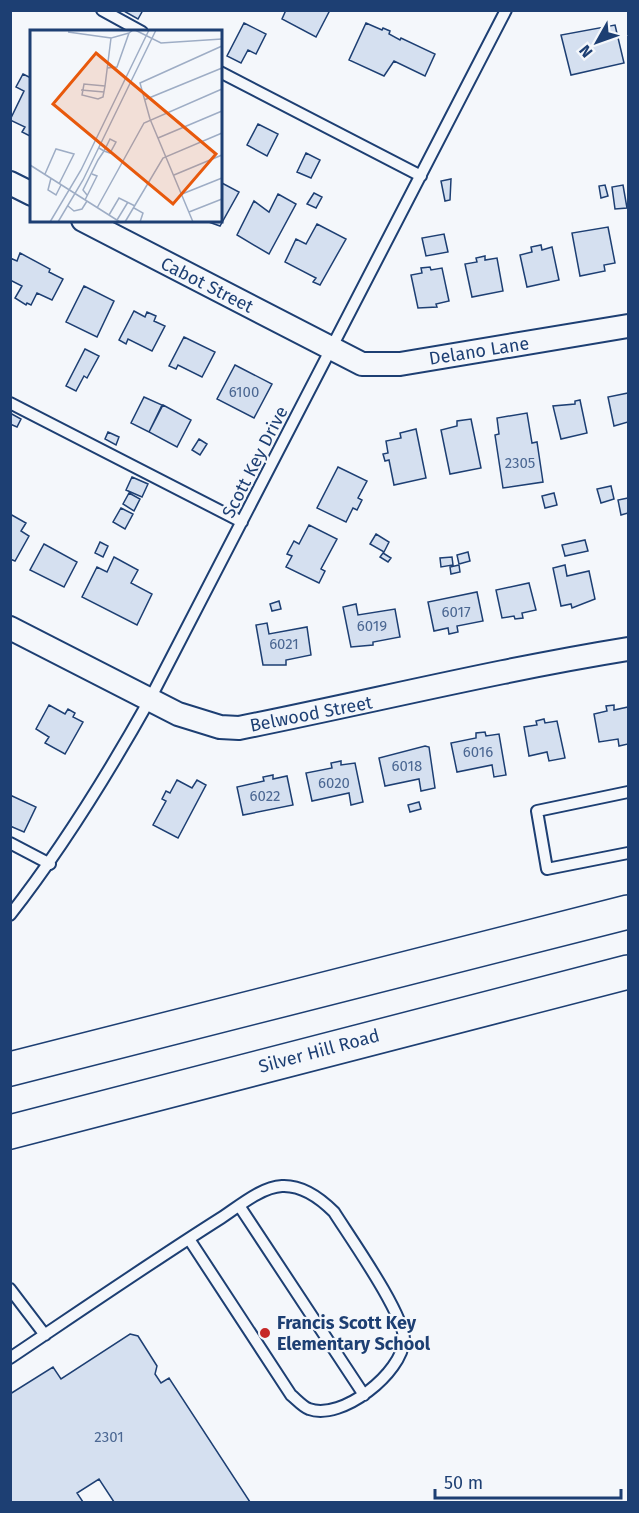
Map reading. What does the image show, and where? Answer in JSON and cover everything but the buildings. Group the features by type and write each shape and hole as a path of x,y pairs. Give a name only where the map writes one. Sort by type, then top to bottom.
{"main road":[{"path":"10,1069 628,912"},
{"name":"Silver Hill Road","path":"10,1132 628,972"}],"street":[{"path":"10,183 30,193"},
{"name":"Cabot Street","path":"87,222 332,349"},
{"name":"Delano Lane","path":"332,349 362,364 399,363 628,326"},
{"name":"Belwood Street","path":"10,628 200,722 220,727 239,728 375,701 545,662 628,650"}],"lane":[{"path":"102,10 138,30"},
{"name":"Scott Key Drive","path":"10,915 50,864 102,784 150,699 506,10"},
{"path":"222,73 421,176"},
{"path":"10,403 242,522"},
{"path":"628,792 537,811 547,869 628,853"},
{"path":"10,843 50,864"},
{"path":"10,1358 189,1239 263,1192 280,1186 306,1191 321,1199 334,1212 397,1314 404,1339 397,1361 364,1395 328,1411 308,1409 291,1395 189,1239"},
{"path":"240,1207 364,1395"},
{"path":"10,1289 45,1335"}],"place":[{"name":"Francis Scott Key Elementary School","path":"265,1333"}]}
